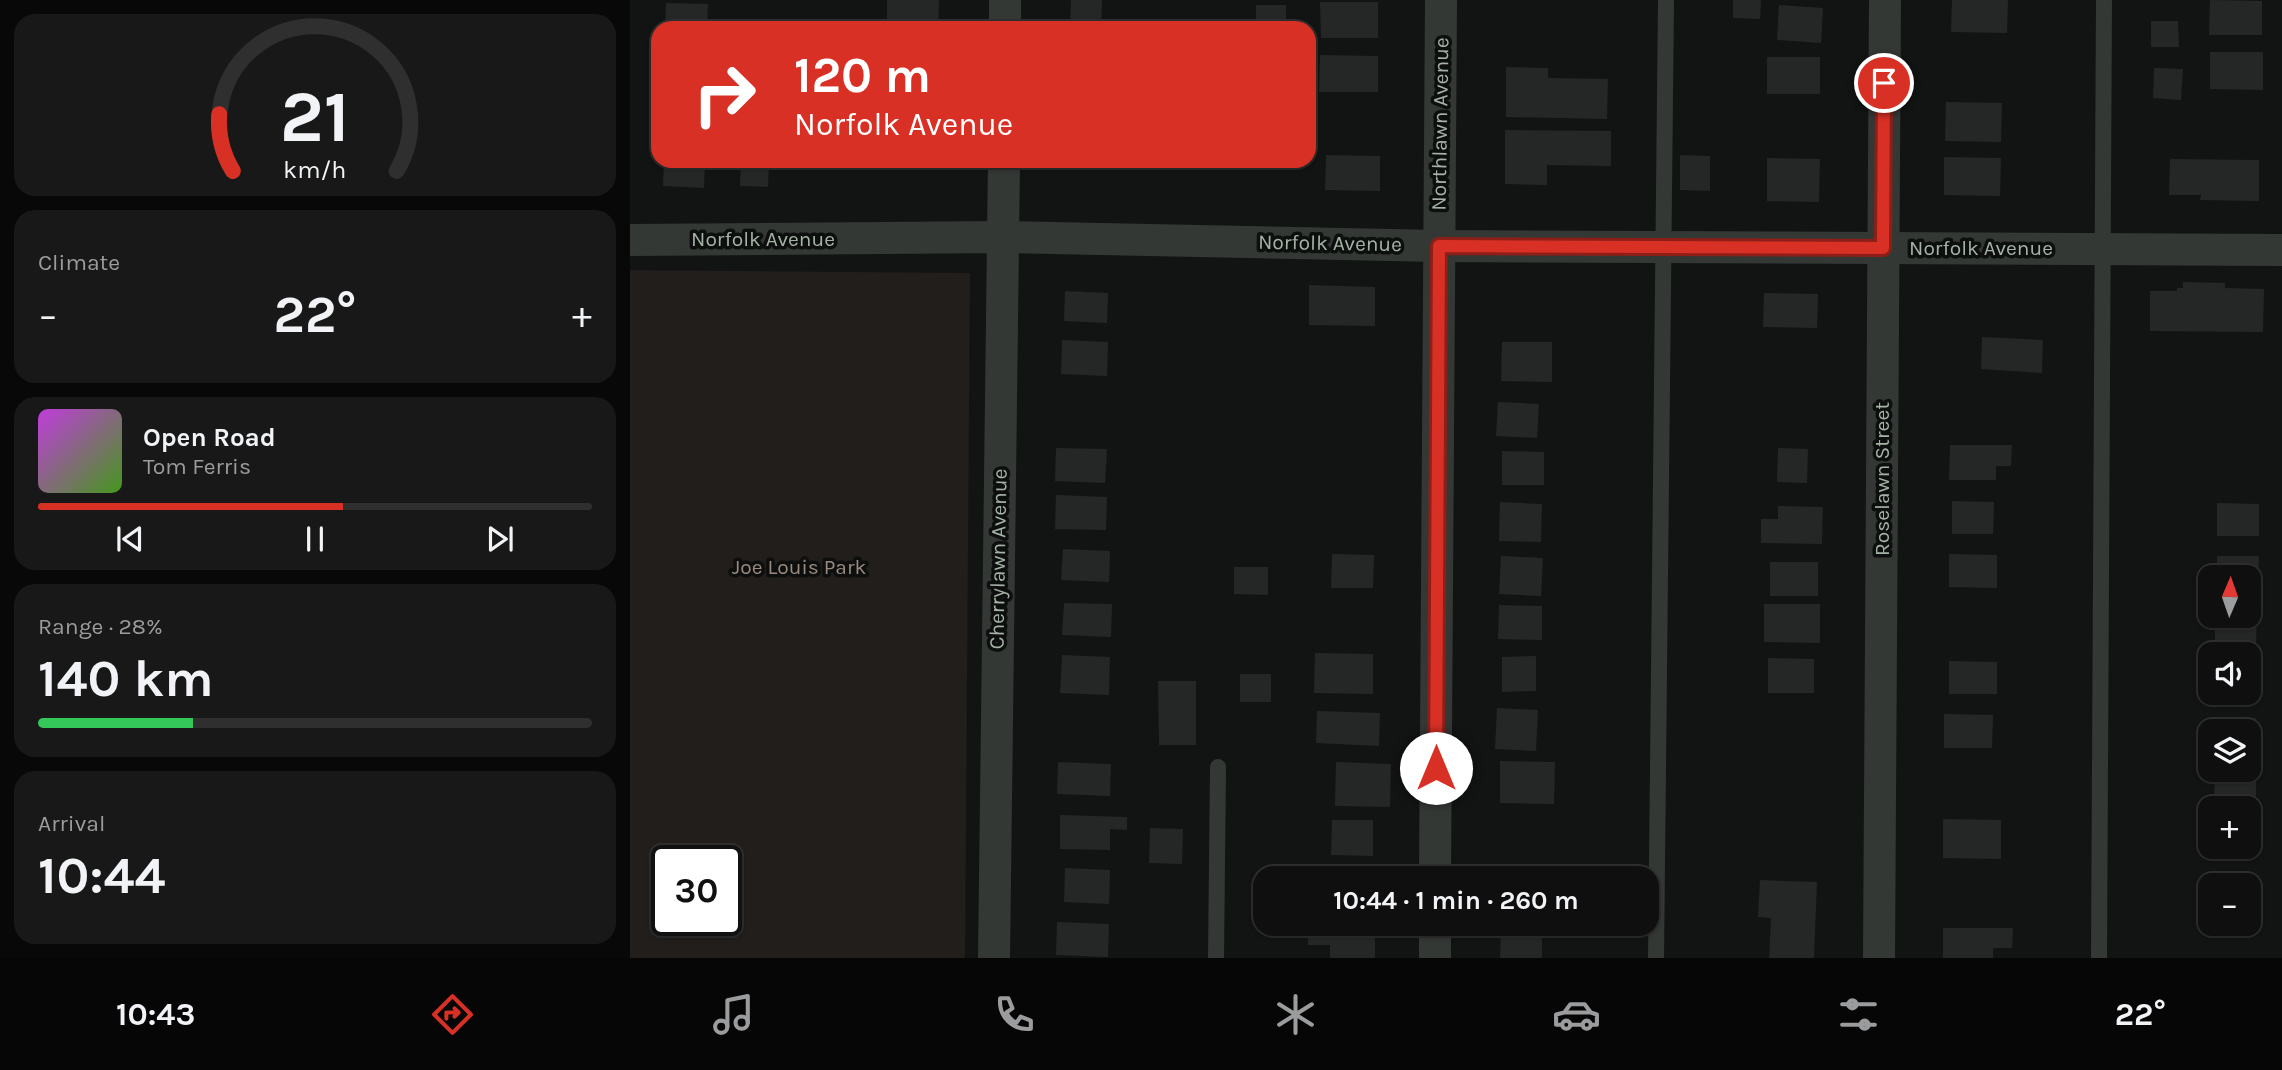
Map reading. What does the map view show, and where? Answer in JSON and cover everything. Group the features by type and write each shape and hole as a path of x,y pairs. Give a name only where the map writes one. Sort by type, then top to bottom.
{"street":[{"path":"1005,0 1005,21"},
{"name":"Northlawn Avenue","path":"1435,866 1441,0"},
{"name":"Roselawn Street","path":"1878,958 1885,0"},
{"name":"Cherrylawn Avenue","path":"994,958 1004,168"},
{"name":"Norfolk Avenue","path":"630,240 1003,237 1439,246 2282,250"},
{"path":"1434,958 1435,936"}],"lane":[{"path":"1656,958 1665,0"},
{"path":"2099,958 2105,249 2104,0"},
{"path":"1216,958 1218,767"}],"green space":[{"name":"Joe Louis Park","path":"630,270 970,273 965,958 630,958"}],"building":[{"path":"887,0 939,0 938,21 887,21"},
{"path":"1071,0 1102,0 1101,21 1070,21"},
{"path":"1733,0 1761,0 1760,19 1733,18"},
{"path":"1952,0 2008,0 2007,33 1951,32"},
{"path":"2210,0 2262,1 2262,35 2209,35"},
{"path":"1320,2 1378,2 1378,38 1321,38"},
{"path":"666,3 708,4 707,21 665,21"},
{"path":"1256,5 1286,5 1286,21 1256,21"},
{"path":"1779,5 1823,8 1821,43 1777,40"},
{"path":"2151,21 2178,21 2179,47 2151,47"},
{"path":"2210,52 2263,52 2263,90 2210,89"},
{"path":"1320,55 1378,56 1378,92 1319,92"},
{"path":"1767,57 1820,57 1820,94 1767,94"},
{"path":"1506,67 1548,68 1548,78 1608,79 1607,119 1506,117"},
{"path":"2154,68 2183,69 2181,100 2153,98"},
{"path":"1946,102 2002,103 2001,142 1945,141"},
{"path":"1505,130 1611,131 1611,166 1547,165 1547,185 1505,184"},
{"path":"1326,155 1380,156 1380,191 1325,190"},
{"path":"1680,155 1710,156 1710,191 1680,190"},
{"path":"1944,157 2001,158 2000,196 1944,195"},
{"path":"1767,158 1820,159 1819,202 1767,201"},
{"path":"2170,159 2259,160 2259,201 2200,200 2201,195 2169,195"},
{"path":"664,168 705,168 704,188 663,186"},
{"path":"741,168 769,168 768,187 740,186"},
{"path":"2183,282 2225,283 2225,288 2264,289 2263,332 2150,331 2150,291 2177,291 2177,288 2183,288"},
{"path":"1309,285 1375,287 1375,326 1309,325"},
{"path":"1065,291 1108,293 1107,323 1064,321"},
{"path":"1764,293 1818,294 1817,328 1763,327"},
{"path":"1982,337 2043,340 2042,373 1981,369"},
{"path":"1062,340 1108,342 1107,376 1061,374"},
{"path":"1502,342 1552,342 1552,382 1501,381"},
{"path":"1498,402 1539,404 1537,438 1496,436"},
{"path":"1950,445 2012,445 2011,466 1996,466 1996,480 1949,480"},
{"path":"1056,448 1107,449 1105,483 1055,481"},
{"path":"1778,448 1808,449 1807,483 1777,482"},
{"path":"1502,451 1544,452 1544,485 1502,485"},
{"path":"1056,495 1107,497 1106,530 1055,529"},
{"path":"1952,501 1994,502 1993,534 1952,534"},
{"path":"1500,502 1542,504 1541,542 1499,541"},
{"path":"2217,503 2259,504 2259,536 2217,536"},
{"path":"1778,506 1823,507 1822,544 1761,543 1761,519 1778,519"},
{"path":"1063,549 1110,551 1109,582 1061,580"},
{"path":"1332,554 1374,555 1373,588 1331,588"},
{"path":"1949,554 1997,555 1997,588 1949,587"},
{"path":"1501,556 1543,558 1541,596 1499,594"},
{"path":"2217,556 2259,556 2259,565 2217,565"},
{"path":"1770,562 1818,562 1818,596 1770,596"},
{"path":"1234,567 1268,567 1268,595 1234,594"},
{"path":"1064,603 1112,604 1111,637 1062,635"},
{"path":"1764,604 1820,604 1820,643 1764,642"},
{"path":"1499,605 1542,606 1542,640 1498,639"},
{"path":"2215,628 2257,628 2256,642 2215,642"},
{"path":"1315,653 1373,654 1373,694 1314,693"},
{"path":"1062,655 1110,657 1109,695 1060,693"},
{"path":"1536,656 1536,691 1502,692 1502,657"},
{"path":"1768,658 1814,659 1814,693 1768,693"},
{"path":"1949,661 1997,662 1997,694 1949,694"},
{"path":"1240,674 1271,674 1271,702 1240,702"},
{"path":"1158,681 1196,681 1196,745 1159,745"},
{"path":"1497,708 1538,710 1536,751 1495,749"},
{"path":"1317,711 1380,713 1379,746 1316,743"},
{"path":"1944,714 1993,715 1992,748 1944,748"},
{"path":"2214,717 2256,718 2256,719"},
{"path":"1500,761 1555,762 1554,804 1500,803"},
{"path":"1058,762 1111,764 1110,796 1057,794"},
{"path":"1336,762 1391,764 1390,807 1335,806"},
{"path":"2215,782 2256,782 2256,796 2214,796"},
{"path":"1060,815 1127,817 1127,830 1110,829 1110,850 1060,849"},
{"path":"1943,819 2001,820 2001,859 1943,858"},
{"path":"1332,820 1373,820 1373,856 1331,855"},
{"path":"1150,828 1183,829 1182,864 1149,863"},
{"path":"1065,868 1110,870 1109,904 1064,902"},
{"path":"1760,880 1817,882 1814,958 1769,958 1771,918 1758,917"},
{"path":"1057,922 1109,924 1108,957 1056,955"},
{"path":"1943,928 2013,928 2012,948 1993,948 1993,958 1943,958"},
{"path":"1308,936 1375,936 1375,958 1330,958 1330,945 1308,945"},
{"path":"1501,936 1542,936 1542,958 1500,958"}],"route":[{"path":"1436,768 1439,246 1883,248 1884,83"}]}
